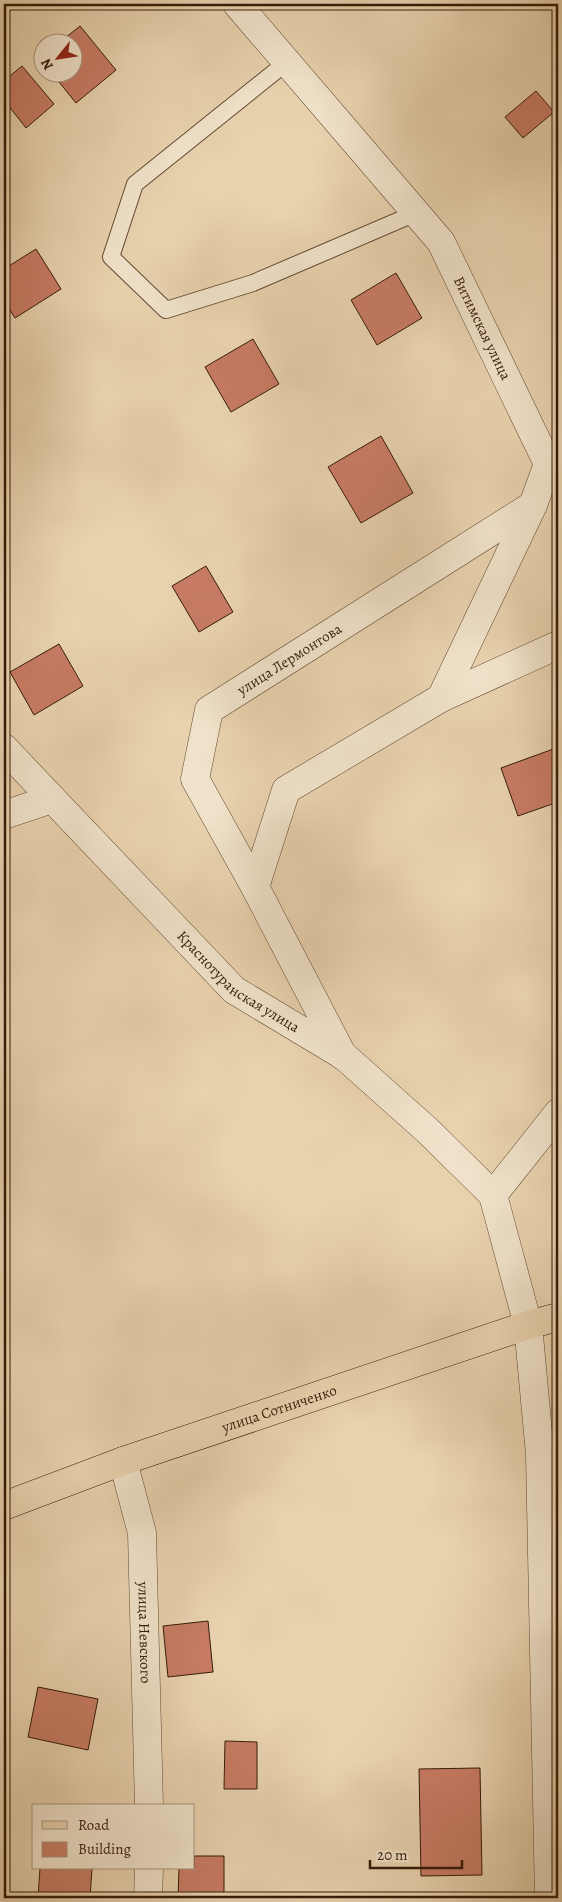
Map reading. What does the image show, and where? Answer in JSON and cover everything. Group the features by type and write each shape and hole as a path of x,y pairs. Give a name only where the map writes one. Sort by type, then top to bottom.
{"main road":[{"name":"улица Сотниченко","path":"4,1506 123,1461 528,1325 558,1317"}],"street":[{"name":"Витимская улица","path":"237,4 441,242 548,464 533,505 441,698"},
{"name":"улица Лермонтова","path":"344,1056 255,887 195,779 209,710 533,505"},
{"path":"255,887 286,790 441,698 558,645"},
{"name":"Краснотуранская улица","path":"4,748 234,990 344,1056 428,1131 493,1195"},
{"path":"4,815 52,799"},
{"path":"550,1898 549,1453 528,1325 493,1195 558,1113"},
{"name":"улица Невского","path":"123,1461 142,1533 149,1804"},
{"path":"148,1898 149,1870"}],"lane":[{"path":"287,62 135,184 111,257 166,310 253,283 416,213"}],"building":[{"path":"80,26 116,70 76,103 59,82 82,82 82,32 72,32"},
{"path":"22,66 32,78 32,82 35,82 54,104 26,128 4,100 4,81"},
{"path":"536,91 554,112 523,138 505,117"},
{"path":"36,249 61,289 15,318 4,301 4,269"},
{"path":"396,273 422,318 377,345 351,300"},
{"path":"253,339 279,384 231,412 205,367"},
{"path":"381,436 413,493 361,523 328,467"},
{"path":"206,566 233,612 199,632 172,586"},
{"path":"59,644 83,686 34,715 10,672"},
{"path":"556,748 558,753 558,802 518,816 501,768"},
{"path":"208,1621 213,1672 168,1677 163,1626"},
{"path":"38,1687 98,1699 88,1750 28,1737"},
{"path":"225,1741 257,1742 257,1789 224,1789"},
{"path":"480,1768 482,1875 421,1876 419,1769"},
{"path":"195,1856 224,1856 224,1898 178,1898 179,1870 195,1870"},
{"path":"40,1870 92,1870 90,1898 38,1898"}]}
